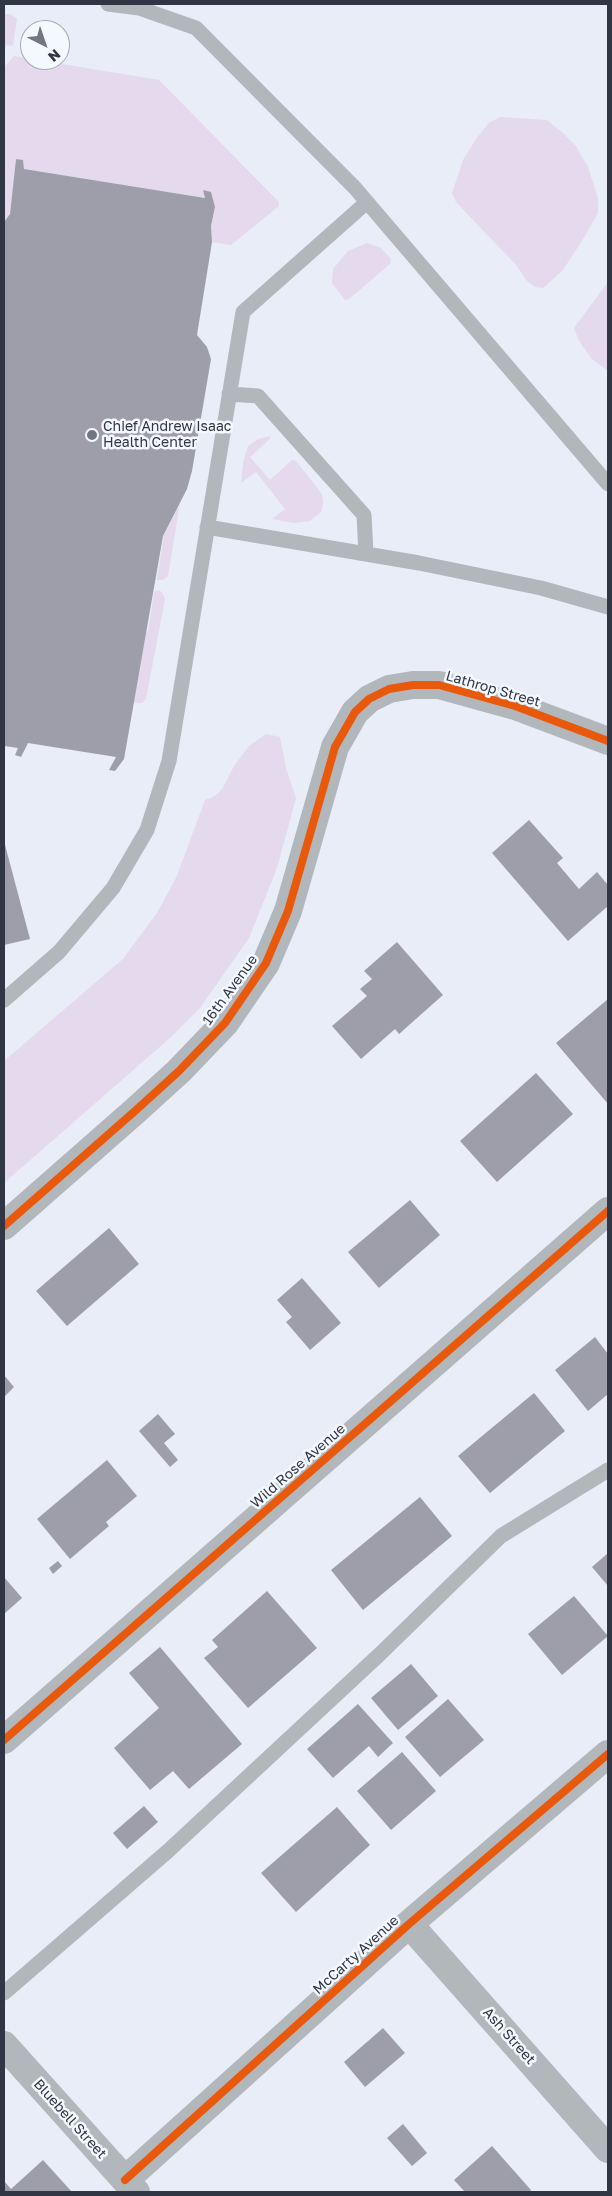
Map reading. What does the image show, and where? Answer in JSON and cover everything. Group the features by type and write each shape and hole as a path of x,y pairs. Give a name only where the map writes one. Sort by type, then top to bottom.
{"street":[{"name":"Lathrop Street","path":"369,699 389,689 439,685 515,706 608,741"},
{"name":"16th Avenue","path":"4,1226 150,1098 225,1023 266,964 288,911 334,747 355,712 369,699"},
{"name":"Wild Rose Avenue","path":"4,1740 608,1211"},
{"name":"McCarty Avenue","path":"131,2186 409,1924 608,1754"},
{"name":"Ash Street","path":"409,1924 608,2149"},
{"name":"Bluebell Street","path":"4,2045 131,2186"}],"lane":[{"path":"108,4 139,8 196,28 367,202 608,484"},
{"path":"4,1000 65,945 113,888 147,830 170,760 243,312 367,202"},
{"path":"230,394 258,396 364,515 366,554"},
{"path":"207,527 366,554 541,588 608,607"},
{"path":"4,1993 168,1851 380,1654 501,1536 608,1470"}],"shaded area":[{"path":"4,14 11,14 17,19 13,46 7,45 4,49"},
{"path":"14,56 20,57 20,70 70,70 70,65 159,80 279,202 279,206 231,245 212,242 211,226 215,207 210,192 203,190 205,198 24,169 23,160 16,159 10,214 4,222 4,67"},
{"path":"500,117 547,120 563,133 576,146 588,167 598,198 598,213 585,236 563,270 543,288 535,287 527,281 516,265 456,202 452,193 463,160 476,139 489,123"},
{"path":"367,243 381,248 391,259 390,264 349,299 345,300 332,283 333,269 348,251"},
{"path":"608,282 608,371 592,359 579,341 574,328"},
{"path":"270,436 270,439 250,457 270,480 292,460 296,461 322,494 321,512 310,521 294,523 272,519 285,509 256,472 241,483 243,463 248,446 258,439"},
{"path":"180,503 168,576 163,580 157,580 164,535"},
{"path":"157,590 162,592 165,599 146,699 142,703 133,703 144,635 148,631 154,593"},
{"path":"266,734 280,737 286,768 296,798 277,868 249,938 200,1008 170,1038 4,1183 4,1061 123,959 157,913 176,878 205,800 215,796 222,789 234,766 249,746"}],"building":[{"name":"Chief Andrew Isaac Health Center","path":"16,159 23,160 24,169 205,198 203,190 211,192 215,207 211,226 212,242 197,335 207,347 211,359 192,471 187,489 163,536 124,759 115,771 109,770 116,757 28,743 21,757 15,755 18,748 4,746 4,222 10,214"},
{"path":"529,820 563,858 557,863 579,889 597,872 608,885 608,906 568,941 492,853"},
{"path":"4,841 30,939 4,945"},
{"path":"397,942 443,995 399,1034 395,1029 361,1059 332,1026 367,996 360,989 372,979 364,971"},
{"path":"608,999 608,1104 556,1043"},
{"path":"536,1073 573,1114 497,1182 460,1141"},
{"path":"410,1200 440,1235 379,1288 348,1252"},
{"path":"109,1228 139,1264 67,1326 36,1291"},
{"path":"302,1278 341,1323 310,1350 286,1322 292,1317 277,1300"},
{"path":"595,1337 608,1354 608,1394 588,1411 555,1370"},
{"path":"4,1375 14,1387 4,1397"},
{"path":"534,1393 565,1431 490,1493 458,1456"},
{"path":"158,1414 175,1434 164,1443 178,1460 170,1467 139,1431"},
{"path":"107,1460 137,1496 106,1522 109,1526 70,1559 37,1519"},
{"path":"420,1497 452,1536 363,1610 331,1570"},
{"path":"608,1553 608,1586 592,1567"},
{"path":"58,1561 62,1566 53,1574 49,1568"},
{"path":"4,1577 22,1598 4,1614"},
{"path":"267,1591 317,1648 248,1708 204,1658 218,1647 212,1640"},
{"path":"574,1596 608,1636 562,1675 528,1634"},
{"path":"160,1647 242,1744 189,1789 173,1771 150,1790 114,1748 159,1708 129,1673"},
{"path":"411,1664 438,1696 398,1730 371,1698"},
{"path":"448,1699 484,1740 440,1777 405,1737"},
{"path":"358,1704 393,1743 378,1757 369,1746 333,1778 307,1749"},
{"path":"402,1752 436,1791 391,1830 357,1791"},
{"path":"144,1806 158,1822 127,1849 113,1833"},
{"path":"337,1807 370,1845 296,1912 261,1873"},
{"path":"383,2028 405,2053 365,2087 344,2062"},
{"path":"403,2124 427,2153 412,2166 387,2138"},
{"path":"492,2146 531,2190 529,2192 465,2192 454,2180"},
{"path":"43,2160 72,2192 4,2192 4,2181 11,2189"}],"cycle path":[{"path":"4,1226 179,1071 225,1023 266,963 288,911 335,747 355,712 369,699 389,689 413,685 439,685 515,706 608,741"},
{"path":"4,1740 608,1211"},
{"path":"125,2180 409,1924 608,1754"}],"place":[{"name":"Chief Andrew Isaac Health Center","path":"92,435"}]}
